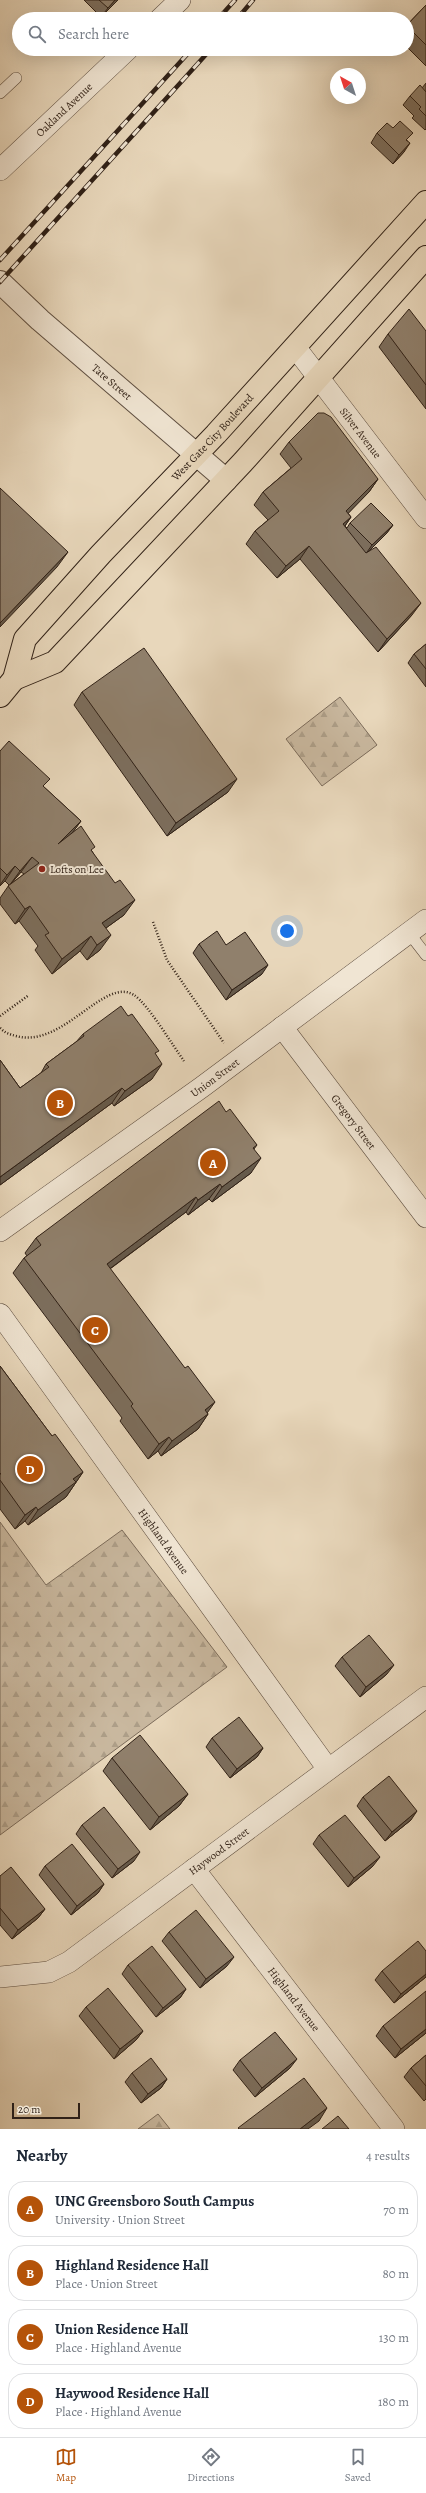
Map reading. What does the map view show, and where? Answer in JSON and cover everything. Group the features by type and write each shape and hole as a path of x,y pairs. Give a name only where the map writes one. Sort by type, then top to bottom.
{"main road":[{"name":"West Gate City Boulevard","path":"0,696 14,679 26,639 101,554 198,454 426,202"},
{"name":"West Gate City Boulevard","path":"14,679 55,662 226,480 426,257"}],"street":[{"path":"167,12 180,0"},
{"name":"Oakland Avenue","path":"0,170 121,56"},
{"name":"Tate Street","path":"0,282 40,320 198,454 226,480"},
{"name":"Silver Avenue","path":"295,347 426,518"},
{"name":"Union Street","path":"0,1231 237,1062 426,920"},
{"name":"Gregory Street","path":"282,1027 426,1217"},
{"name":"Highland Avenue","path":"0,1314 328,1768"},
{"name":"Haywood Street","path":"0,1977 49,1972 68,1962 328,1768 426,1697"},
{"name":"Highland Avenue","path":"194,1869 394,2129"}],"lane":[{"path":"0,93 16,78"},
{"path":"409,933 426,955"}],"path":[{"path":"153,922 166,960 237,1062"},
{"path":"0,1028 4,1032 23,1038 39,1038 56,1032 109,994 122,991 134,995 143,1005 184,1061"},
{"path":"0,1016 29,995"}],"green space":[{"path":"340,697 377,745 322,786 286,739"},
{"path":"0,1522 46,1585 122,1530 227,1667 0,1835"},
{"path":"158,2114 170,2129 138,2129"}],"building":[{"path":"99,0 115,0 108,8"},
{"path":"426,5 426,45 414,33 414,18"},
{"path":"420,85 426,92 426,116 419,109 421,107 410,96"},
{"path":"400,121 413,133 406,140 410,143 399,155 377,133 387,123 393,128"},
{"path":"409,309 426,331 426,385 388,334"},
{"path":"318,413 324,413 331,417 378,479 346,511 351,517 343,524 366,553 376,547 421,603 387,639 309,546 286,566 255,531 279,511 263,492 302,459 289,442"},
{"path":"0,488 68,552 0,623"},
{"path":"371,503 393,525 372,545 350,523"},
{"path":"426,644 426,669 414,654"},
{"path":"144,648 237,779 176,823 82,692"},
{"name":"Lofts on Lee","path":"9,741 50,779 43,786 81,821 58,844 81,826 95,847 91,850 115,883 120,880 135,900 102,923 111,935 97,945 91,936 62,959 45,935 49,933 30,906 25,909 8,886 39,863 32,857 20,871 15,866 7,875 0,868 0,751"},
{"path":"217,931 226,945 245,932 268,965 232,990 199,944"},
{"path":"121,1006 128,1016 132,1014 159,1051 155,1053 162,1064 125,1091 122,1088 0,1177 0,1060 20,1088 49,1067 46,1064"},
{"path":"219,1101 226,1112 230,1109 257,1145 253,1148 261,1158 222,1187 220,1184 198,1200 196,1197 107,1264 185,1368 188,1366 215,1402 205,1410 208,1414 172,1441 169,1437 159,1444 131,1406 133,1404 24,1258 41,1245 36,1238"},
{"path":"0,1366 52,1436 55,1434 83,1472 73,1479 76,1482 38,1510 36,1507 25,1515 0,1480"},
{"path":"369,1635 394,1665 366,1687 342,1657"},
{"path":"239,1717 263,1748 237,1769 212,1738"},
{"path":"140,1735 188,1794 159,1817 112,1758"},
{"path":"389,1776 417,1811 392,1832 363,1797"},
{"path":"104,1807 140,1852 118,1869 82,1825"},
{"path":"345,1815 380,1857 354,1878 319,1835"},
{"path":"72,1844 104,1884 77,1906 45,1866"},
{"path":"11,1867 45,1909 18,1930 0,1908 0,1876"},
{"path":"196,1910 234,1957 206,1979 169,1932"},
{"path":"418,1941 426,1951 426,1974 401,1994 382,1971"},
{"path":"152,1946 186,1989 163,2008 128,1965"},
{"path":"108,1988 143,2031 120,2049 86,2007"},
{"path":"426,1991 426,2029 401,2049 383,2026"},
{"path":"275,2032 297,2059 262,2088 240,2060"},
{"path":"426,2055 426,2086 411,2068"},
{"path":"151,2058 167,2079 148,2094 132,2073"},
{"path":"304,2078 327,2108 300,2129 238,2128"},
{"path":"338,2116 349,2129 322,2129"}],"railway":[{"path":"224,12 235,0"},
{"path":"243,12 253,0"},
{"path":"0,260 186,56"},
{"path":"0,282 205,56"}],"place":[{"name":"Lofts on Lee","path":"42,869"},
{"name":"Highland Residence Hall","path":"60,1103"},
{"name":"UNC Greensboro South Campus","path":"213,1163"},
{"name":"Union Residence Hall","path":"95,1330"},
{"name":"Haywood Residence Hall","path":"30,1469"}]}
